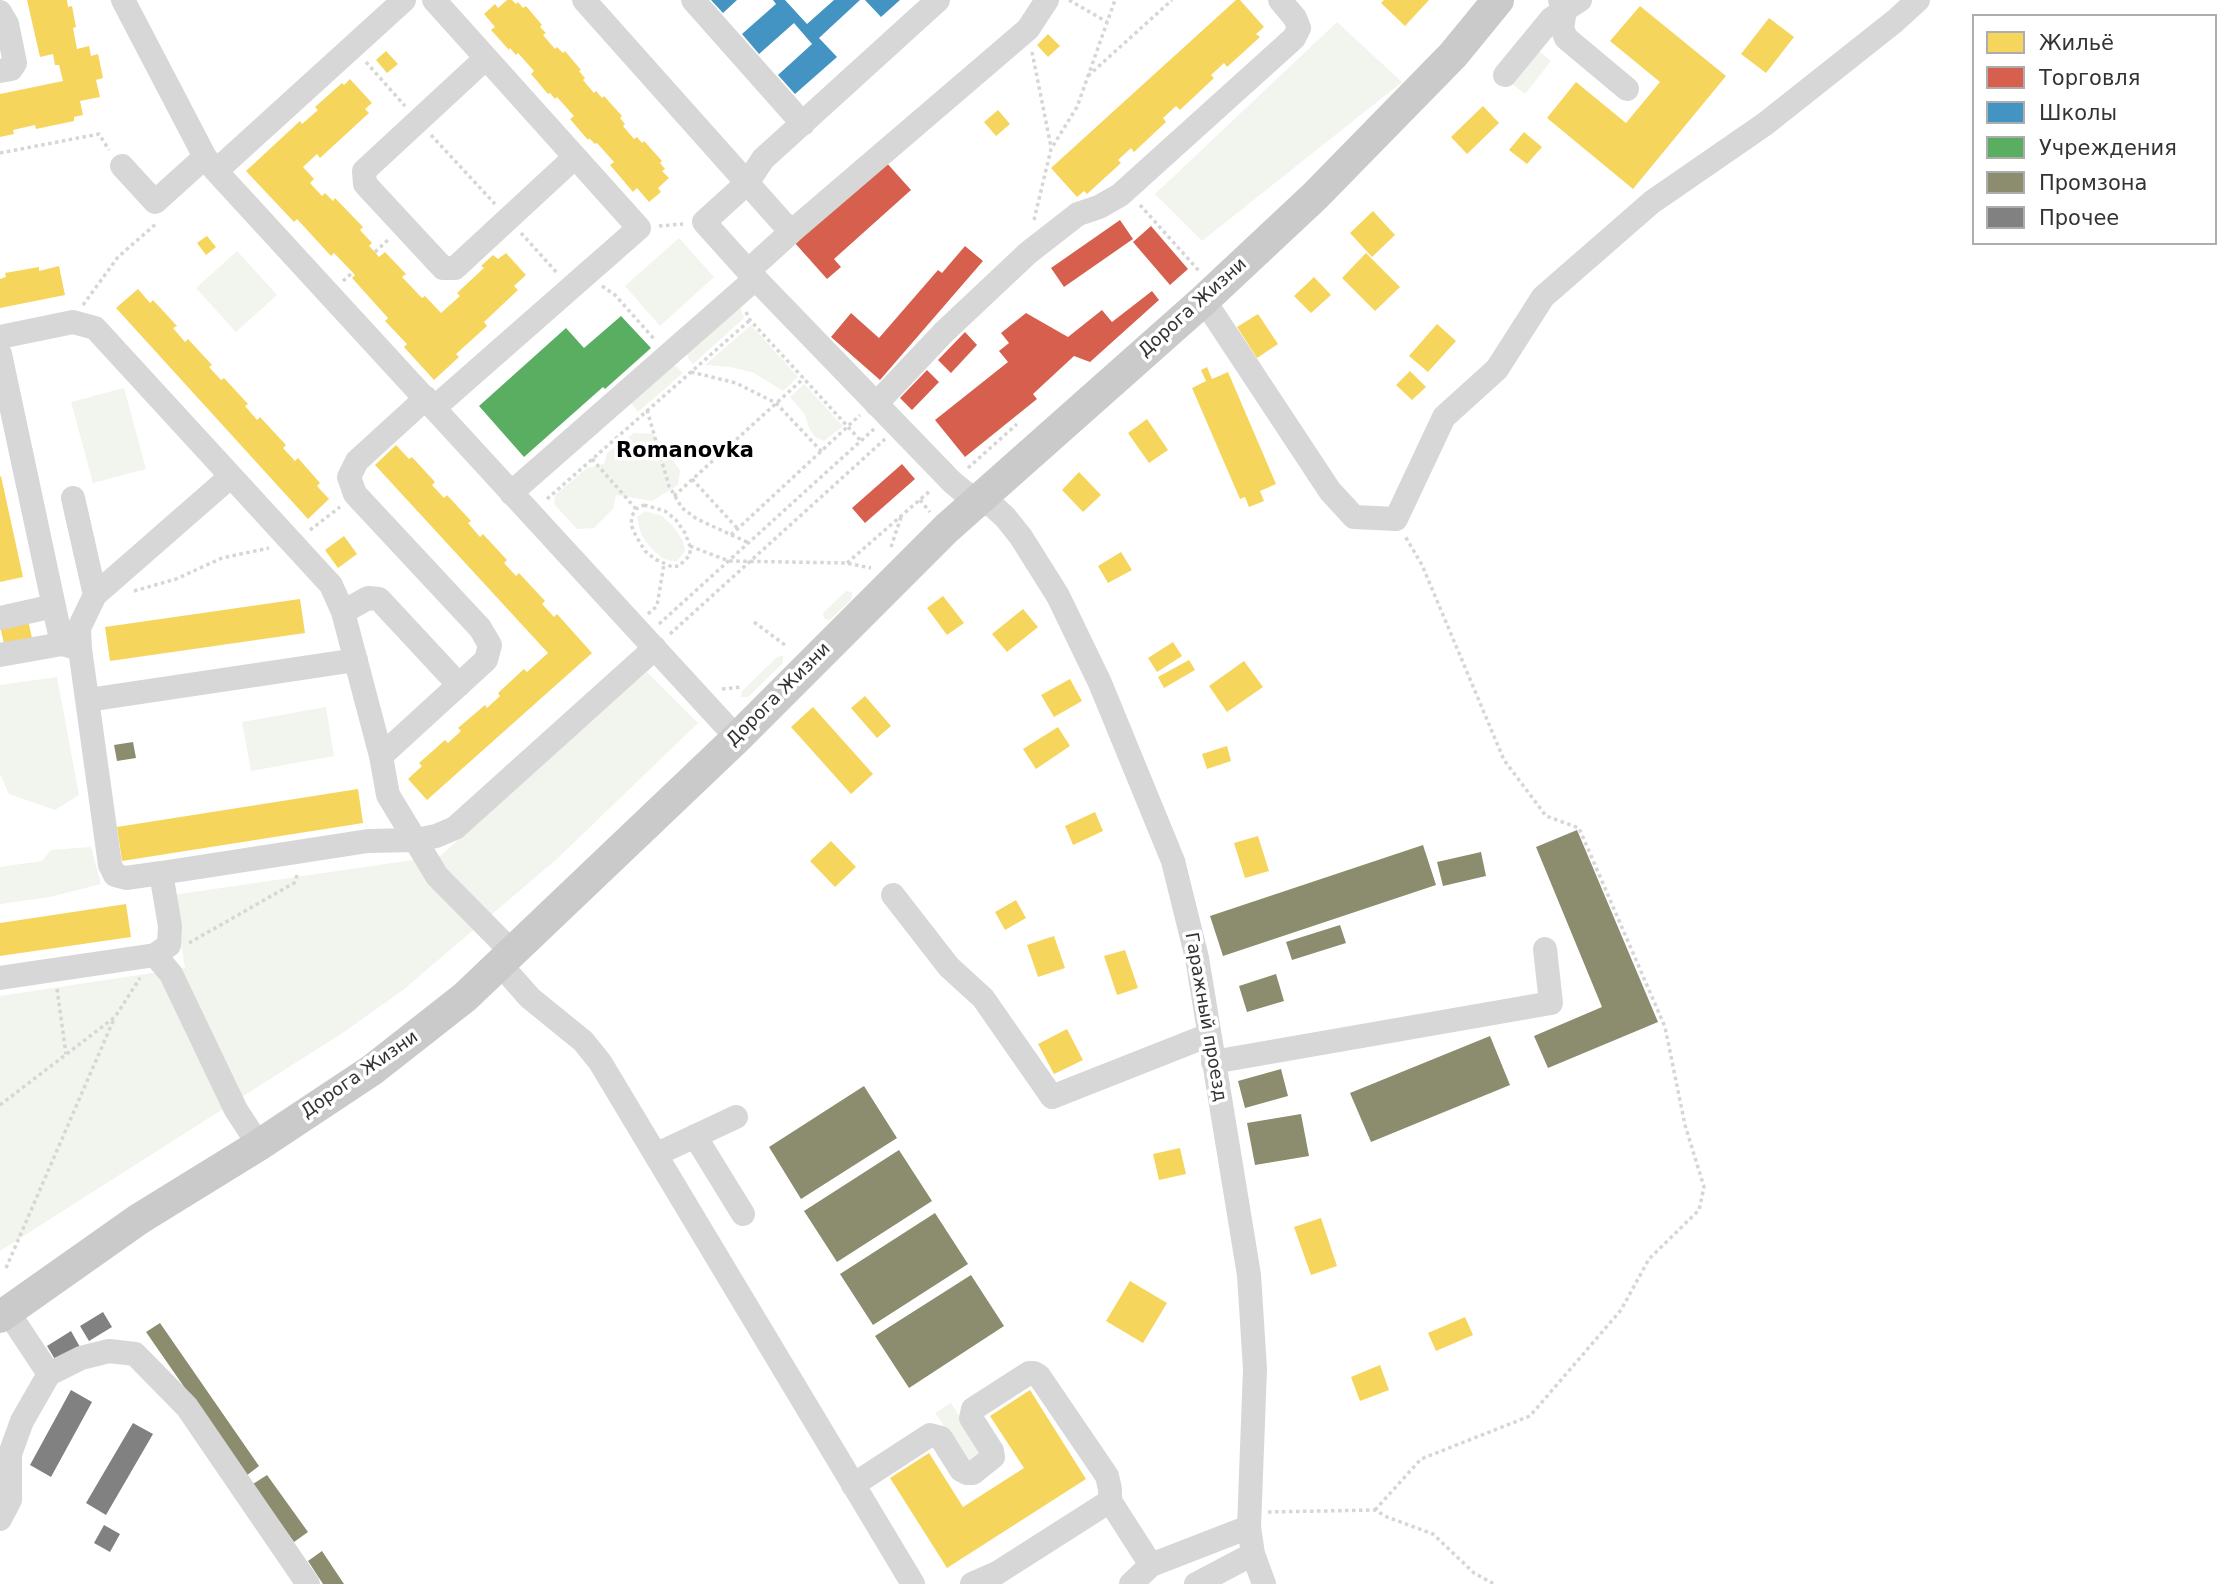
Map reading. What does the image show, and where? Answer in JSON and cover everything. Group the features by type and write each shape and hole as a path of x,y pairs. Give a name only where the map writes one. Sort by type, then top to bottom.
{"main road":[{"name":"Дорога Жизни","path":"4,1314 139,1219 259,1145 372,1070 465,997 737,738 938,537 1210,294 1324,187 1453,55 1498,0"}],"street":[{"path":"123,0 210,164 737,738"},
{"path":"122,166 155,202 210,164 352,47 404,0"},
{"path":"381,756 486,660 490,645 480,628 355,494 349,477 357,461 581,280 639,228 434,0"},
{"path":"584,0 791,232"},
{"path":"693,0 803,124"},
{"path":"704,222 747,183 763,159 938,0"},
{"path":"511,493 668,355 747,281 791,232 1028,29 1047,0"},
{"path":"884,412 944,332 1028,253 1078,214 1099,207 1120,195 1294,38 1299,28 1295,18 1280,0"},
{"path":"1210,294 1331,491 1354,517 1396,519 1444,416 1497,369 1543,297 1652,202 1765,124 1918,0"},
{"path":"1505,75 1550,19 1569,4"},
{"path":"1569,4 1562,28 1566,38 1627,89"},
{"path":"0,12 7,24 15,63 11,69 0,71"},
{"path":"486,58 364,171 365,184 443,268 455,268 575,157"},
{"name":"Гаражный проезд","path":"704,222 747,281 884,412 952,482 964,492 994,507 1021,537 1058,596 1100,683 1173,861 1197,958 1250,1275 1255,1369 1249,1520 1253,1554 1264,1584"},
{"path":"0,337 73,322 95,328 331,585 343,612 381,756 388,795 438,876 506,958 530,998 583,1041 600,1062 913,1584"},
{"path":"0,354 54,606 88,700 110,865 115,875 126,878 368,841 416,840 455,828 645,637"},
{"path":"71,647 88,605 95,595 230,477"},
{"path":"73,498 95,595"},
{"path":"39,537 66,530 81,533"},
{"path":"343,612 368,598 379,599 459,685"},
{"path":"0,618 54,606"},
{"path":"0,654 71,647"},
{"path":"88,700 356,660"},
{"path":"0,978 155,955 169,945 170,926 161,873"},
{"path":"893,895 949,967 983,998 1052,1097 1209,1035"},
{"path":"1213,1062 1551,1003 1545,949"},
{"path":"155,955 170,974 236,1110 259,1145"},
{"path":"657,1154 736,1117"},
{"path":"695,1136 743,1214"},
{"path":"4,1314 48,1374"},
{"path":"0,1519 10,1500 10,1454 22,1421 48,1374 81,1358 109,1351 135,1354 187,1407 308,1584"},
{"path":"853,1485 930,1435 941,1438 961,1470 973,1473 993,1457 971,1418 973,1409 1028,1373 1034,1373 1039,1376 1107,1476 1111,1501 1151,1564"},
{"path":"972,1584 1000,1579 1111,1501"},
{"path":"1131,1584 1151,1564 1249,1520"},
{"path":"1196,1584 1253,1554"}],"path":[{"path":"1069,0 1107,22"},
{"path":"1028,253 1051,149 1077,107 1115,0"},
{"path":"1087,77 1172,0"},
{"path":"1028,29 1051,149"},
{"path":"352,47 508,219 581,280 615,295 668,355"},
{"path":"0,153 99,134 112,156 122,166"},
{"path":"1140,205 1210,294"},
{"path":"639,228 704,222"},
{"path":"73,322 94,287 118,257 157,223"},
{"path":"747,281 750,320 861,441"},
{"path":"545,500 750,320"},
{"path":"691,372 736,383 776,403 822,452"},
{"path":"674,496 804,378"},
{"path":"647,410 674,496 682,508 697,519 749,543"},
{"path":"731,535 849,428 884,412"},
{"path":"645,637 861,441 884,412"},
{"path":"645,637 751,561 884,412"},
{"path":"965,470 1017,424"},
{"path":"592,459 636,509"},
{"path":"692,479 738,529"},
{"path":"846,564 936,486"},
{"path":"645,505 665,511 676,520 690,546 690,555 679,566 664,564 645,551 631,525 636,509 645,505"},
{"path":"126,594 176,579 222,558 293,544 338,508"},
{"path":"890,549 902,516"},
{"path":"1375,1510 1421,1459 1530,1416 1621,1310 1649,1259 1699,1210 1704,1187 1685,1125 1665,1027 1579,828 1546,816 1504,760 1422,565 1396,519"},
{"path":"690,546 729,561 846,564 877,570"},
{"path":"645,637 657,606 664,564"},
{"path":"754,622 785,645"},
{"path":"6,1268 115,1017 155,955 176,950 294,884 305,851"},
{"path":"54,970 66,1054"},
{"path":"0,1105 115,1017"},
{"path":"1249,1520 1375,1510 1433,1534 1474,1573 1494,1584"}],"shaded area":[{"path":"1337,22 1402,82 1202,241 1155,194"},
{"path":"1539,51 1551,61 1525,94 1512,84"},
{"path":"679,238 714,277 660,326 625,286"},
{"path":"237,251 277,295 236,332 196,288"},
{"path":"739,304 744,318 693,364 688,358 686,347"},
{"path":"751,325 798,377 783,391 754,373 731,367 705,365"},
{"path":"667,363 683,373 638,412 627,399"},
{"path":"804,384 843,426 824,441 815,437 805,415 790,397"},
{"path":"124,388 146,469 93,483 71,402"},
{"path":"634,433 653,434 680,470 678,485 652,501 616,495 613,509 594,528 577,529 554,504 555,495 587,468 604,464 607,453"},
{"path":"645,511 662,516 683,541 685,551 677,561 662,558 641,534 637,517"},
{"path":"846,591 852,592 851,600 829,620 824,618 823,613"},
{"path":"783,655 783,663 748,697 741,697 742,691 776,658"},
{"path":"647,672 698,723 558,858 403,990 344,1032 0,1251 0,996 185,968 173,895 440,856"},
{"path":"57,677 79,795 55,810 9,794 0,774 0,685"},
{"path":"326,707 334,756 251,771 242,722"},
{"path":"91,847 101,884 50,897 0,904 0,867 42,861 51,850"},
{"path":"951,1403 980,1449 980,1454 968,1462 935,1413"}],"building: Жильё":[{"path":"27,0 67,0 68,7 72,6 77,49 89,46 91,56 98,54 103,78 96,80 100,97 80,101 83,115 74,117 74,121 36,129 35,125 13,130 14,134 0,137 0,94 63,81 53,54 40,57"},
{"path":"507,0 516,4 518,2 523,8 526,6 542,25 540,27 546,33 543,35 555,49 557,47 563,53 565,51 581,70 579,71 585,78 583,80 594,93 596,91 602,98 604,96 622,116 620,118 625,124 623,126 634,139 637,137 642,143 644,141 662,161 660,163 665,169 662,171 669,178 658,188 661,192 649,202 637,188 633,192 610,165 614,162 597,143 589,138 588,140 570,119 574,116 557,97 555,99 548,94 531,74 534,71 518,53 516,55 510,48 509,50 491,30 495,27 484,14 495,4 498,8"},
{"path":"1236,0 1240,0 1264,27 1256,34 1260,37 1227,67 1224,63 1211,75 1214,78 1180,110 1176,106 1163,118 1166,122 1134,152 1131,148 1118,160 1121,163 1087,194 1084,191 1077,197 1051,168"},
{"path":"1384,0 1429,0 1405,26 1381,3"},
{"path":"1640,6 1726,76 1633,189 1547,118 1576,82 1626,123 1660,82 1610,41"},
{"path":"1769,18 1794,37 1766,73 1741,54"},
{"path":"1048,34 1060,46 1048,57 1037,45"},
{"path":"386,51 398,64 387,73 376,60"},
{"path":"350,79 372,103 365,109 369,113 320,158 317,154 303,167 314,179 310,183 322,196 325,193 333,201 335,198 363,227 360,230 372,243 369,246 379,257 385,252 406,274 402,277 441,313 460,296 457,293 484,268 481,266 493,255 498,259 506,253 526,275 514,286 518,290 484,322 487,326 456,354 459,357 434,380 404,347 407,344 385,321 388,318 352,278 355,275 334,253 331,256 297,219 294,222 246,171 300,121 302,124 318,110 315,107 342,83 344,85"},
{"path":"1483,106 1499,123 1467,154 1451,137"},
{"path":"998,110 1010,124 996,136 984,122"},
{"path":"1524,132 1542,147 1527,164 1509,150"},
{"path":"1373,211 1395,235 1372,257 1350,233"},
{"path":"207,236 216,247 206,255 197,243"},
{"path":"1366,253 1400,287 1375,311 1342,278"},
{"path":"59,266 65,295 0,308 0,279 6,277 5,273 39,267 39,271"},
{"path":"1314,277 1331,295 1311,313 1294,296"},
{"path":"138,289 150,303 153,300 177,326 173,328 185,342 188,339 212,365 209,367 221,380 224,378 248,404 245,406 257,420 260,417 286,445 283,448 295,461 298,458 320,483 317,486 329,499 308,519 116,308"},
{"path":"1258,314 1278,344 1257,358 1237,327"},
{"path":"1437,324 1456,341 1428,372 1409,356"},
{"path":"1207,367 1212,379 1228,372 1276,484 1260,491 1264,501 1249,507 1245,497 1240,499 1192,388 1206,381 1201,370"},
{"path":"1410,371 1426,387 1412,400 1396,385"},
{"path":"1147,419 1168,450 1149,463 1128,433"},
{"path":"396,445 409,459 412,457 435,482 432,485 444,498 447,495 471,521 468,523 480,537 483,534 507,560 504,563 516,576 519,573 545,601 542,604 554,617 557,614 592,653 427,800 408,779 422,766 419,763 445,740 448,743 461,731 458,728 485,705 487,708 500,696 498,693 524,669 527,672 548,653 375,465"},
{"path":"1079,472 1101,495 1083,512 1062,490"},
{"path":"0,477 23,577 0,582"},
{"path":"344,536 357,554 338,568 325,550"},
{"path":"1121,552 1132,570 1108,583 1098,566"},
{"path":"943,596 964,623 947,635 927,608"},
{"path":"300,599 305,633 110,661 105,627"},
{"path":"1023,609 1038,627 1007,652 992,634"},
{"path":"28,620 32,638 4,644 0,626"},
{"path":"1173,642 1182,656 1157,672 1148,658"},
{"path":"1189,660 1195,670 1164,688 1158,677"},
{"path":"1244,661 1263,687 1227,712 1209,686"},
{"path":"1070,679 1082,701 1054,717 1041,695"},
{"path":"865,696 891,726 877,738 851,708"},
{"path":"813,707 873,774 851,794 791,727"},
{"path":"1058,727 1070,746 1036,769 1023,749"},
{"path":"1227,746 1231,761 1207,769 1202,754"},
{"path":"358,789 363,823 122,861 117,827"},
{"path":"1095,812 1103,831 1073,845 1065,826"},
{"path":"1258,836 1269,871 1245,878 1234,843"},
{"path":"831,841 856,867 835,887 810,861"},
{"path":"1016,900 1026,918 1005,930 995,912"},
{"path":"126,904 131,937 0,956 0,923"},
{"path":"1054,936 1065,968 1038,977 1027,945"},
{"path":"1125,950 1138,988 1117,995 1104,956"},
{"path":"1067,1029 1083,1060 1054,1074 1038,1044"},
{"path":"1180,1148 1186,1174 1159,1180 1153,1154"},
{"path":"1321,1218 1337,1266 1311,1275 1294,1227"},
{"path":"1130,1281 1167,1303 1143,1343 1106,1321"},
{"path":"1465,1317 1473,1335 1436,1351 1428,1333"},
{"path":"1380,1365 1389,1390 1360,1401 1351,1377"},
{"path":"1030,1390 1086,1479 947,1568 890,1478 929,1453 963,1507 1024,1468 990,1416"}],"building: Торговля":[{"path":"885,161 911,190 834,259 841,267 827,279 794,242"},
{"path":"1120,220 1133,239 1064,287 1051,268"},
{"path":"1151,226 1188,269 1170,285 1133,242"},
{"path":"965,246 983,261 880,380 831,337 851,313 879,338 938,270 942,273"},
{"path":"1152,291 1159,300 1090,362 1074,356 1033,394 1037,399 965,457 935,420 1008,362 999,351 1009,343 1001,333 1026,313 1068,337 1102,310 1112,322"},
{"path":"965,332 977,345 951,373 938,360"},
{"path":"927,370 939,382 912,410 900,398"},
{"path":"902,464 915,479 865,523 852,508"}],"building: Школы":[{"path":"711,0 737,0 723,13"},
{"path":"773,0 785,0 807,24 834,0 860,0 819,38 837,57 795,94 778,75 812,44 794,23 759,54 742,34 776,4"},
{"path":"865,0 900,0 881,17"}],"building: Учреждения":[{"path":"621,316 651,348 524,457 479,406 566,328 584,348"}],"building: Промзона":[{"path":"133,742 136,758 117,761 114,745"},
{"path":"1577,830 1658,1022 1548,1068 1534,1036 1602,1007 1536,847"},
{"path":"1423,845 1436,885 1223,956 1210,916"},
{"path":"1481,852 1486,876 1443,886 1437,862"},
{"path":"1340,925 1346,943 1292,960 1286,942"},
{"path":"1276,974 1284,1001 1247,1012 1239,986"},
{"path":"1490,1036 1510,1085 1371,1142 1350,1093"},
{"path":"1281,1069 1288,1096 1245,1108 1238,1081"},
{"path":"864,1086 897,1138 801,1199 769,1147"},
{"path":"1301,1114 1309,1156 1255,1165 1247,1123"},
{"path":"899,1150 932,1201 837,1262 804,1211"},
{"path":"935,1213 968,1264 873,1325 840,1274"},
{"path":"971,1275 1004,1326 909,1388 875,1336"},
{"path":"160,1323 259,1466 246,1476 146,1332"},
{"path":"267,1475 308,1532 294,1542 253,1484"},
{"path":"322,1551 344,1584 323,1584 308,1561"}],"building: Прочее":[{"path":"103,1312 112,1327 89,1341 80,1326"},
{"path":"71,1331 80,1347 56,1361 47,1346"},
{"path":"71,1390 92,1402 51,1477 30,1465"},
{"path":"133,1423 153,1434 106,1515 86,1503"},
{"path":"104,1525 120,1534 110,1552 94,1543"}],"district":[{"name":"Romanovka","path":"685,452"}]}
